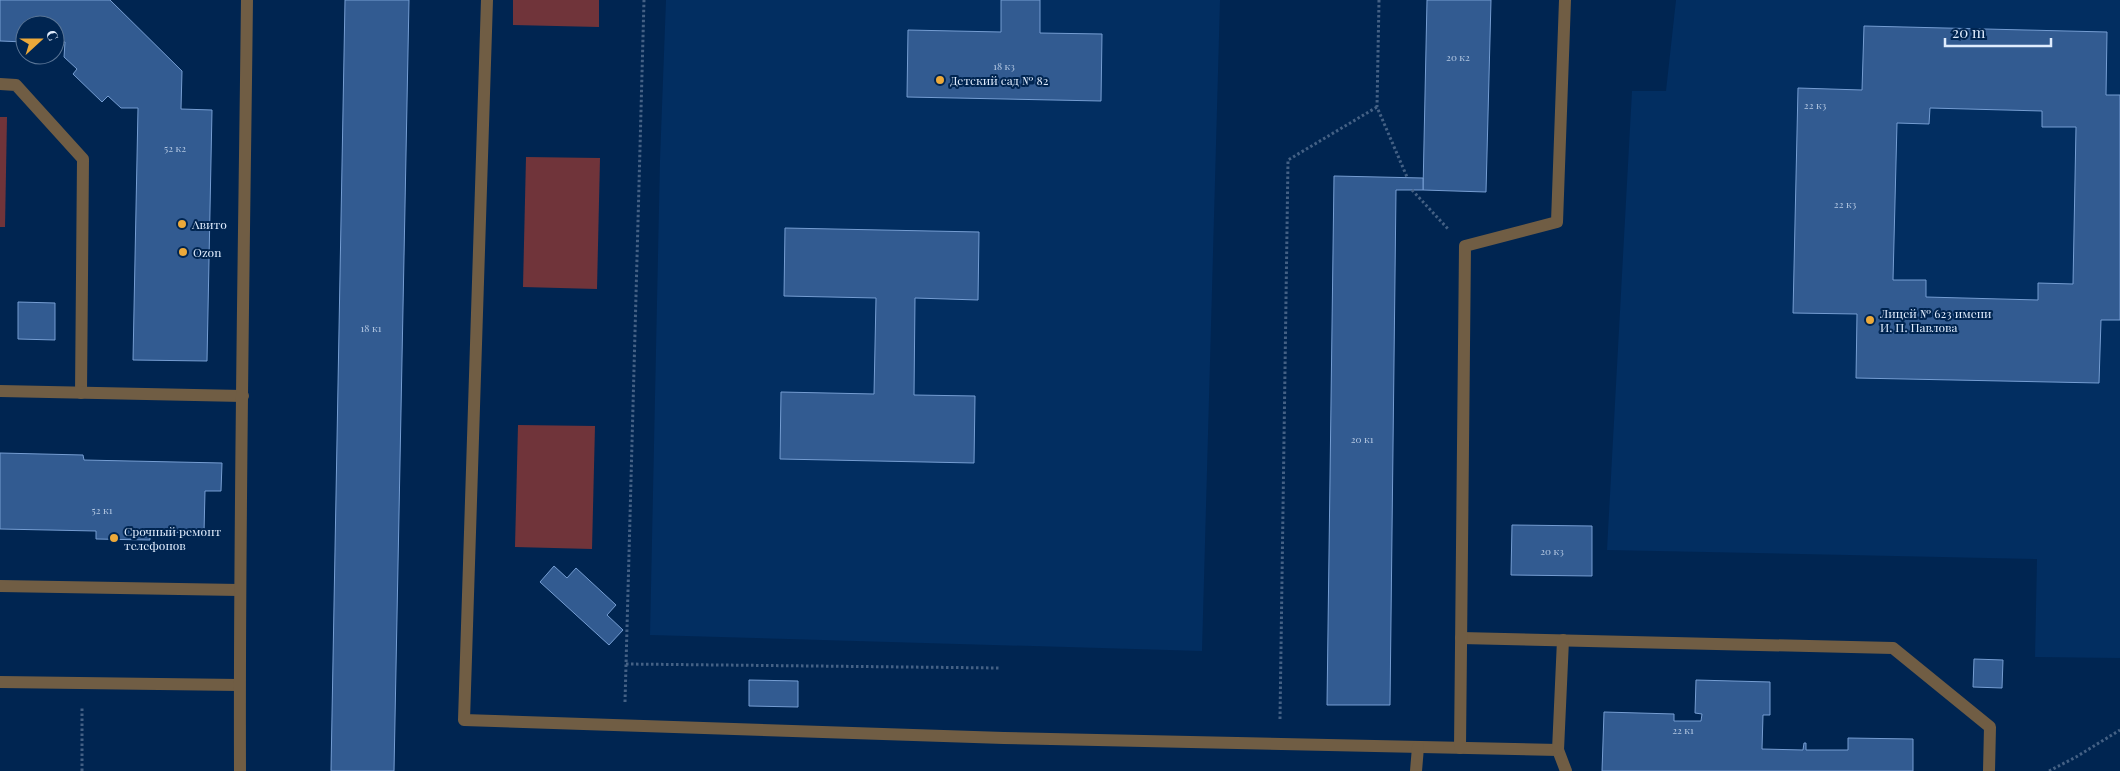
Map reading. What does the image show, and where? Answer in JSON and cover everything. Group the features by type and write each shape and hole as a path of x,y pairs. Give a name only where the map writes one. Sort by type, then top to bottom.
{"lane":[{"path":"240,771 239,590 243,396 246,0"},
{"path":"487,0 464,720 995,738 1558,750"},
{"path":"1460,748 1465,246 1557,222 1565,0"},
{"path":"0,84 16,85 83,158 81,393"},
{"path":"0,391 243,396"},
{"path":"0,586 239,590"},
{"path":"1461,638 1894,648 1990,727 1989,771"},
{"path":"1563,640 1558,750 1566,771"},
{"path":"0,682 240,685"},
{"path":"1416,771 1418,747"}],"path":[{"path":"625,725 644,0"},
{"path":"1378,0 1376,107 1407,177"},
{"path":"1279,744 1288,160 1376,107"},
{"path":"1412,190 1465,246"},
{"path":"626,664 1000,668"},
{"path":"82,683 82,771"},
{"path":"2049,771 2057,769 2120,730"}],"shaded area":[{"path":"513,0 599,0 599,27 513,25"},
{"path":"666,0 1220,0 1202,651 650,635 660,160"},
{"name":"Лицей № 623 имени И. П. Павлова","path":"1676,0 2120,0 2120,658 2035,657 2037,559 1607,550 1632,91 1666,91"},
{"path":"0,117 7,117 5,227 0,227"},
{"path":"526,157 600,158 597,289 523,287"},
{"path":"518,425 595,426 592,549 515,547"}],"building":[{"path":"0,0 110,0 182,71 181,109 212,110 207,361 133,360 138,108 121,108 108,96 102,102 73,74 77,69 65,58 65,15 15,15 15,42 0,41"},
{"path":"345,0 409,0 394,771 331,771"},
{"path":"1001,0 1040,0 1040,33 1102,34 1101,101 907,97 908,30 1001,32"},
{"path":"1427,0 1491,0 1486,192 1423,190"},
{"path":"1864,26 2107,32 2106,95 2120,95 2120,320 2101,320 2099,383 1856,378 1857,314 1793,313 1798,88 1862,90","holes":["1930,108 2042,111 2042,127 2076,127 2073,284 2038,283 2038,300 1926,297 1926,280 1893,280 1897,123 1929,124"]},
{"path":"1334,176 1423,178 1423,190 1396,190 1390,705 1327,705"},
{"path":"785,228 979,232 978,300 915,298 914,395 975,396 974,463 780,459 781,392 874,394 876,298 784,296"},
{"path":"18,302 55,303 55,340 18,339"},
{"path":"0,453 83,455 84,460 222,463 221,491 205,491 204,533 150,532 150,540 96,539 96,531 0,529"},
{"path":"1512,525 1592,526 1592,576 1511,575"},
{"path":"554,566 567,578 576,568 616,605 607,615 623,630 609,645 540,582"},
{"path":"1974,659 2003,660 2002,688 1973,687"},
{"path":"749,680 798,681 798,707 749,706"},
{"path":"1696,680 1770,682 1770,715 1763,715 1762,749 1803,750 1804,743 1806,743 1806,750 1848,750 1848,738 1913,739 1913,771 1602,771 1604,712 1674,714 1674,721 1701,721 1702,714 1695,713"}],"place":[{"name":"Детский сад № 82","path":"940,80"},
{"name":"Авито","path":"182,224"},
{"name":"Ozon","path":"183,252"},
{"name":"Лицей № 623 имени И. П. Павлова","path":"1870,320"},
{"name":"Срочный ремонт телефонов","path":"114,538"}]}
